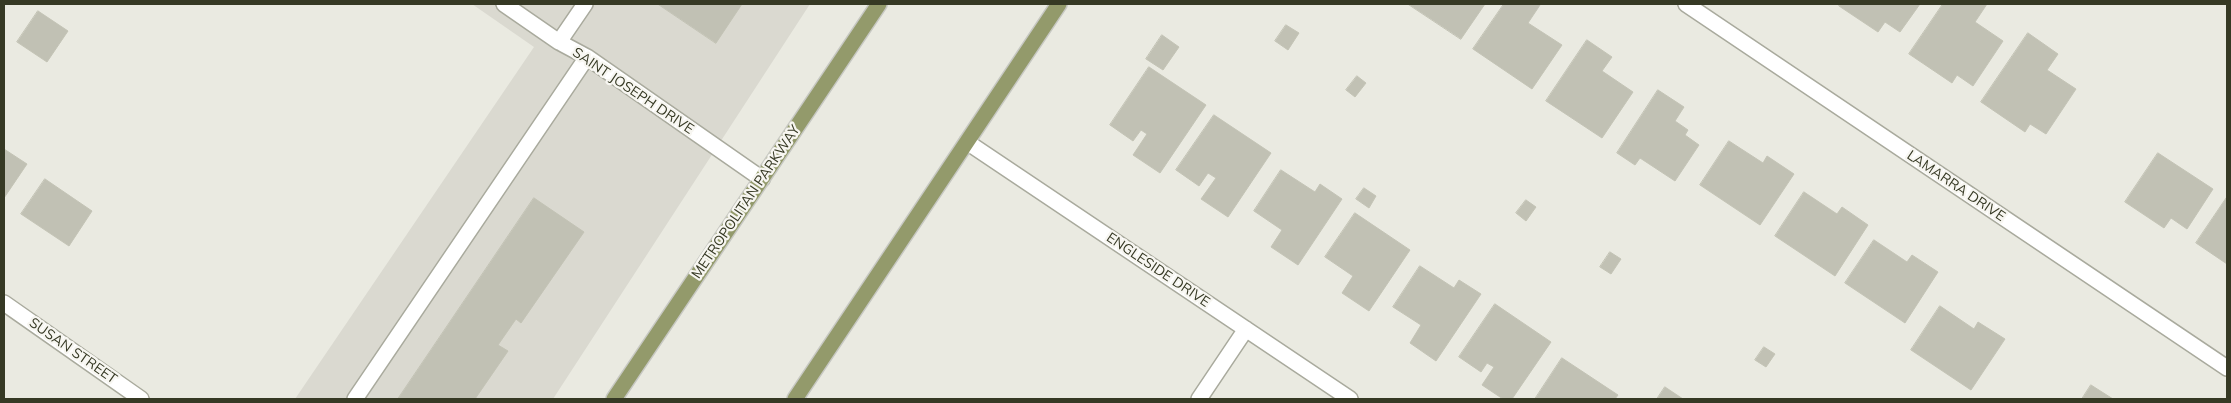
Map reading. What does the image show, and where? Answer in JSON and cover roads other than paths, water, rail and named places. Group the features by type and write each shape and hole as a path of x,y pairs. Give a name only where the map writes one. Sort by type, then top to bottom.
{"main road":[{"name":"METROPOLITAN PARKWAY","path":"614,399 879,4"},
{"path":"795,399 1059,4"}],"street":[{"name":"SAINT JOSEPH DRIVE","path":"504,4 559,42 587,57 762,179"},
{"path":"559,42 585,4"},
{"name":"LAMARRA DRIVE","path":"1686,4 2227,368"},
{"path":"355,399 587,57"},
{"name":"ENGLESIDE DRIVE","path":"967,142 1350,399"},
{"name":"SUSAN STREET","path":"4,303 142,399"},
{"path":"1199,399 1246,329"}]}
